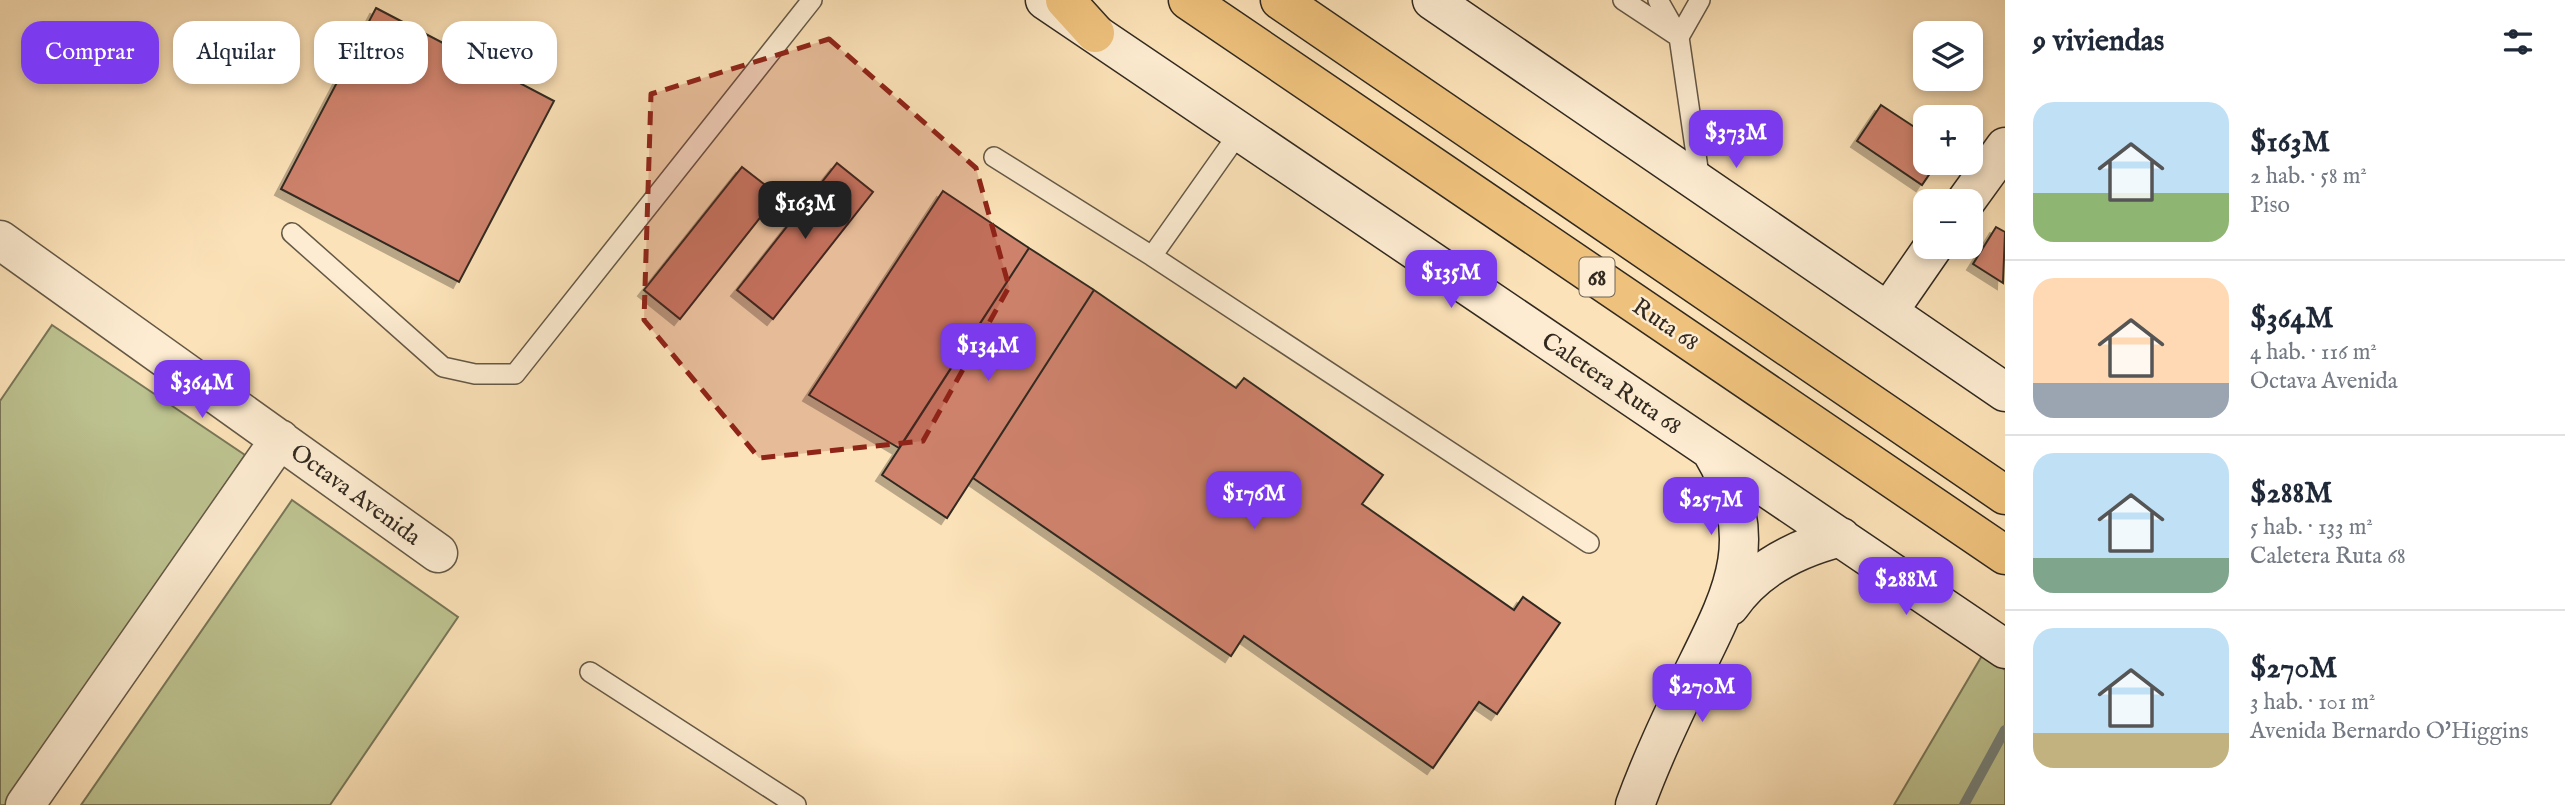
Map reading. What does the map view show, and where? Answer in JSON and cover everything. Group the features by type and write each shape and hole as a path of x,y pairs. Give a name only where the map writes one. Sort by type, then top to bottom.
{"highway":[{"path":"1065,0 1095,33"},
{"name":"Ruta 68","path":"1188,0 2005,555"},
{"name":"Ruta 68","path":"1280,0 2005,495"}],"main road":[{"name":"Caletera Ruta 68","path":"1045,0 2005,649"},
{"path":"1432,0 2005,392"},
{"path":"1975,189 2005,147"},
{"name":"Octava Avenida","path":"0,240 438,553"},
{"path":"1888,312 1925,259"},
{"path":"25,805 280,439"},
{"path":"1635,805 1676,707 1718,622 1738,570 1741,543 1733,495 1712,452"},
{"path":"1718,622 1752,581 1774,564 1794,552 1841,537"}],"lane":[{"path":"292,233 443,367 475,374 515,374 812,0"},
{"path":"1623,0 1679,37"},
{"path":"1658,0 1679,37 1700,182"},
{"path":"1679,37 1700,0"},
{"path":"1152,256 1241,130"},
{"path":"994,157 1152,256 1589,543"},
{"path":"590,672 796,805"}],"highlighted area":[{"path":"829,39 976,168 1009,287 923,441 759,458 644,320 651,94"}],"green space":[{"path":"52,325 245,455 9,805 0,805 0,401"},
{"path":"292,500 458,617 330,805 81,805"},
{"path":"1983,654 2005,670 2005,805 1894,805"}],"building":[{"path":"376,8 401,21 369,21"},
{"path":"428,35 442,42 442,84 521,84 554,101 459,282 281,189 336,84 428,84"},
{"path":"1881,105 1913,126 1913,175 1929,175 1922,185 1857,141"},
{"path":"837,163 873,192 773,319 737,290"},
{"path":"742,167 778,195 680,319 644,290"},
{"path":"943,191 1029,248 899,448 809,395"},
{"path":"1996,227 2005,232 2003,283 1973,264 1976,259 1983,259 1983,248"},
{"path":"1029,248 1094,290 947,518 882,475"},
{"path":"1094,290 1236,388 1244,378 1383,475 1362,504 1514,610 1523,597 1560,623 1497,714 1479,702 1433,768 1244,636 1231,656 973,478"}],"waterway":[{"path":"1964,805 2005,730"}]}
